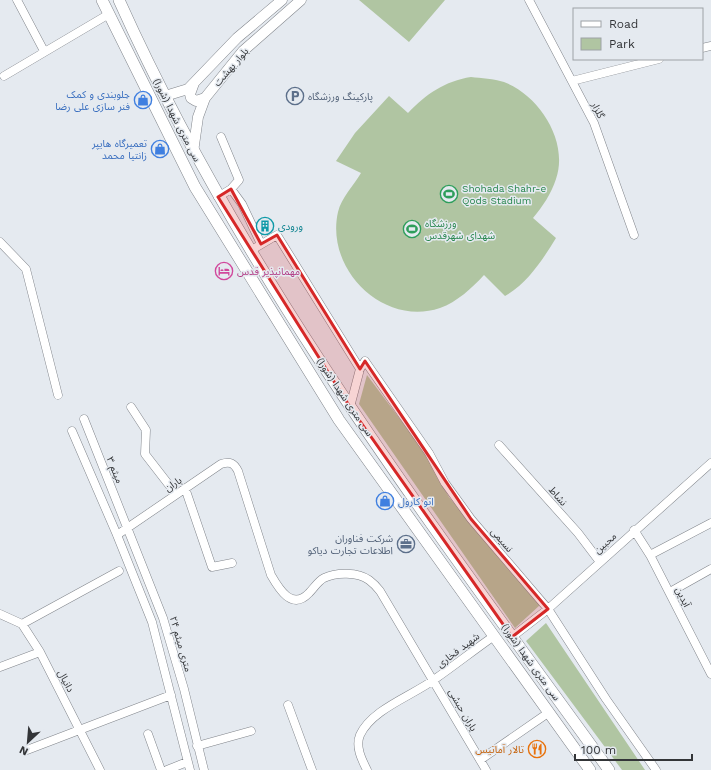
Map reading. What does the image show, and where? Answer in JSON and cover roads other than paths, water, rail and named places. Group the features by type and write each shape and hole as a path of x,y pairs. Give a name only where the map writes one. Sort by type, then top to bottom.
{"main road":[{"name":"سی متری شهدا (شورا)","path":"102,0 195,187 339,420 590,770"},
{"name":"سی متری شهدا (شورا)","path":"120,4 193,152 250,251 350,407 512,637 609,770"},
{"path":"108,14 120,4"},
{"path":"339,420 350,407"}],"street":[{"path":"17,0 44,51"},
{"name":"بلوار بهشت","path":"165,96 181,92 194,83 237,38 282,0"},
{"name":"بلوار بهشت","path":"193,152 198,117 204,98 243,51 301,0"},
{"name":"گلزار","path":"529,0 594,123 634,236"},
{"path":"4,76 108,14"},
{"path":"572,81 655,60"},
{"path":"194,83 190,94 191,98 196,101 204,98"},
{"path":"218,197 231,189 240,180 221,137"},
{"path":"231,189 242,204 261,244"},
{"path":"250,251 277,235 360,369 350,407"},
{"path":"0,242 26,270 58,395"},
{"name":"نسیمی","path":"360,369 365,361 429,453 445,484 462,507 548,609 606,699 656,770"},
{"path":"131,407 146,430 145,454 176,494"},
{"name":"میثم ۳","path":"84,419 128,528"},
{"path":"72,431 117,535 152,622 190,770"},
{"name":"نشاط","path":"499,445 578,533 600,562"},
{"name":"باران","path":"117,535 221,464 227,462 232,463"},
{"name":"یاران حبشی","path":"232,463 238,471 271,575 279,590 288,598 295,600 302,598 318,582 333,575 344,574 369,579 380,591 486,770"},
{"name":"محبین","path":"512,637 548,609 634,530 711,463"},
{"path":"185,488 212,567 232,563"},
{"path":"650,554 711,523"},
{"name":"۲۴ متری میثم","path":"128,528 163,618 184,689 204,770"},
{"name":"آیدین","path":"634,530 650,554 711,674"},
{"path":"670,592 711,569"},
{"path":"0,614 22,624 119,571"},
{"path":"152,622 163,618"},
{"name":"دانیال","path":"22,624 40,652 100,770"},
{"name":"شهید فخاری","path":"368,770 361,758 359,746 360,737 365,727 374,717 434,680 494,636"},
{"path":"0,667 40,652"},
{"path":"27,750 171,694"},
{"path":"288,705 312,770"},
{"path":"480,760 548,713"},
{"path":"197,746 251,731"},
{"path":"148,734 161,770"},
{"path":"167,770 188,762"}],"place":[{"name":"پارکینگ ورزشگاه","path":"295,96"},
{"name":"جلوبندی و کمک فنر سازی علی رضا","path":"143,100"},
{"name":"تعمیرگاه هایپر زانتیا محمد","path":"160,149"},
{"name":"Shohada Shahr-e Qods Stadium","path":"449,194"},
{"name":"ورودی","path":"265,226"},
{"name":"ورزشگاه شهدای شهرقدس","path":"412,229"},
{"name":"مهمانپذیر قدس","path":"224,271"},
{"name":"اتو کارول","path":"385,501"},
{"name":"شرکت فناوران اطلاعات تجارت دیاکو","path":"406,544"},
{"name":"تالار آماتیس","path":"537,749"}]}
